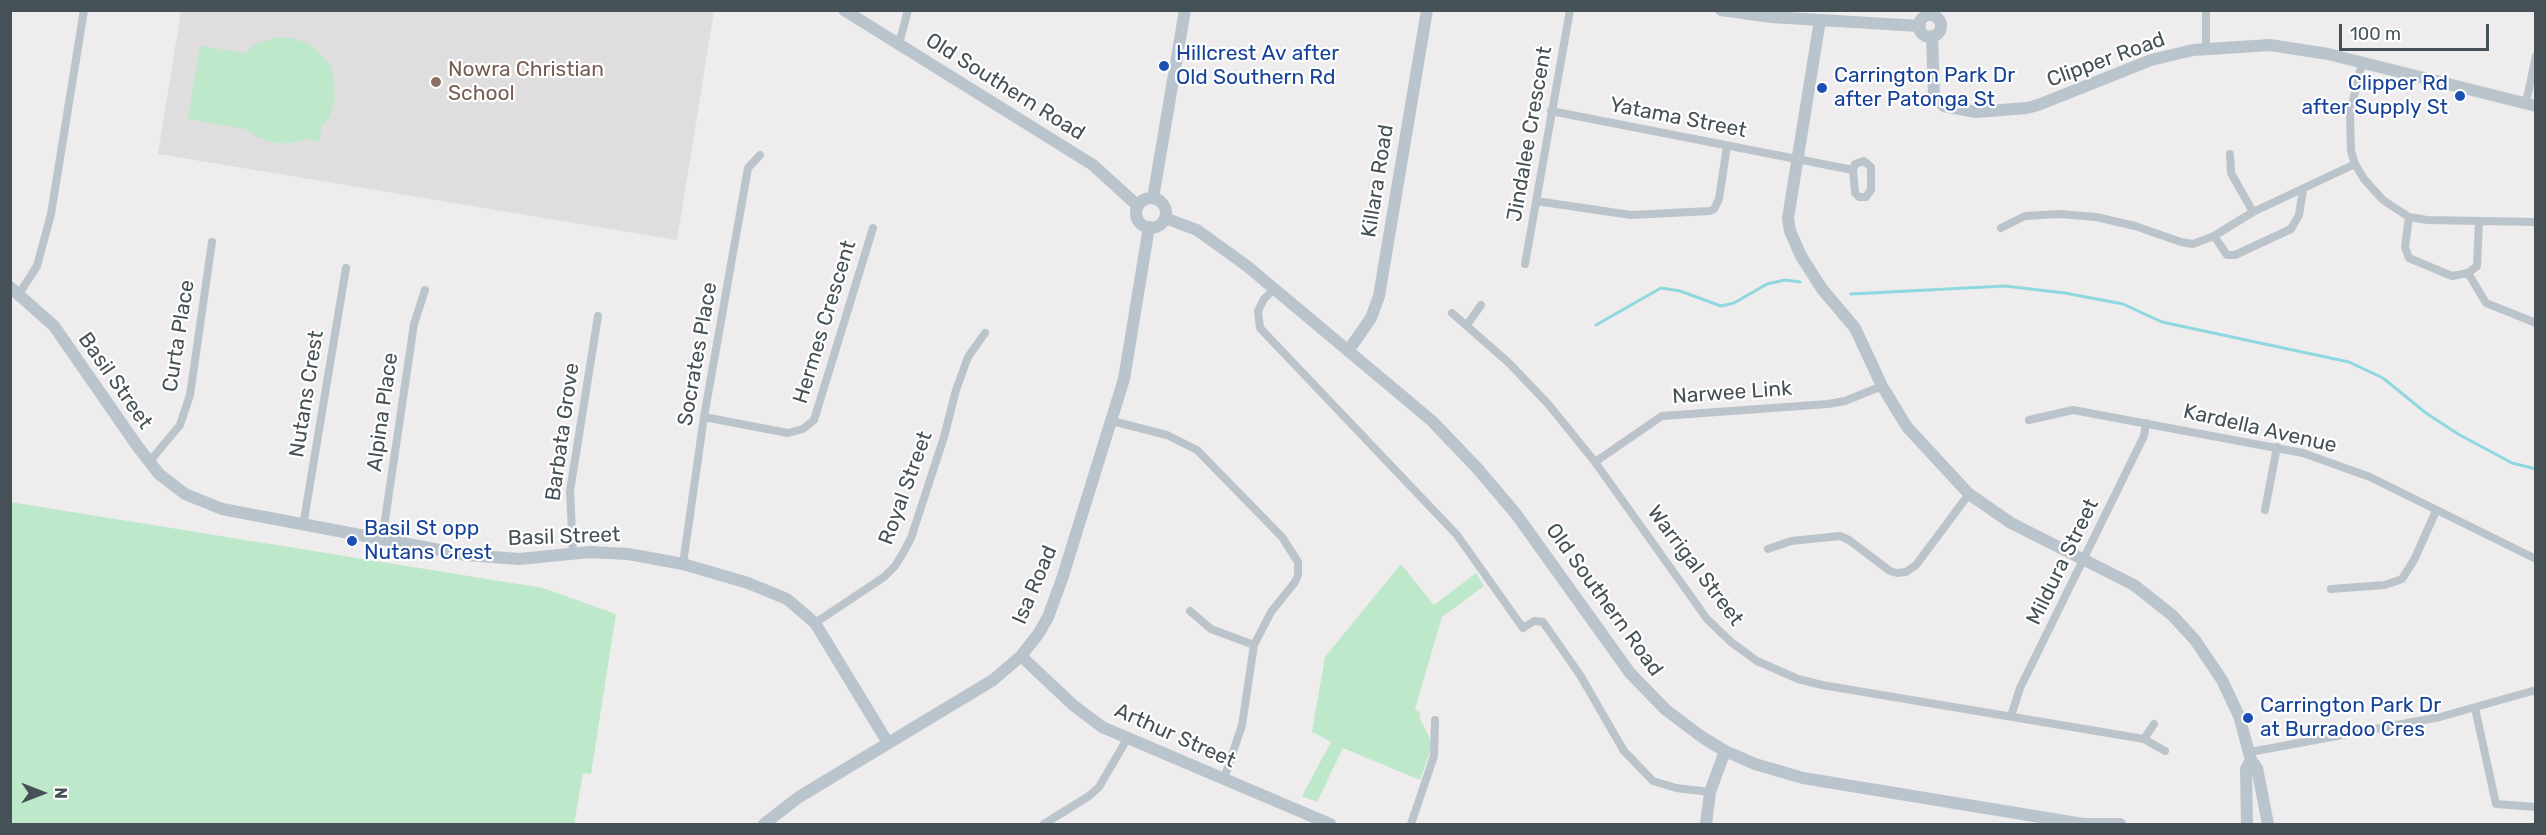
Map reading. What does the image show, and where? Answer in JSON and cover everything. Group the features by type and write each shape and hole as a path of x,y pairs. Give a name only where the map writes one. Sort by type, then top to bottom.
{"street":[{"path":"15,291 37,266 51,214 84,10"},
{"name":"Old Southern Road","path":"844,10 1093,165 1138,206"},
{"path":"899,44 908,10"},
{"path":"1153,198 1185,10"},
{"name":"Killara Road","path":"1348,351 1371,318 1379,296 1427,10"},
{"name":"Jindalee Crescent","path":"1525,264 1570,10"},
{"path":"1721,10 1821,15 1920,26"},
{"path":"2206,10 2206,48"},
{"path":"1932,13 1941,24 1939,32 1932,36 1923,34 1920,26 1924,17 1932,13"},
{"path":"1821,15 1790,204 1790,231 1812,273 1861,339 1882,386 1919,442 1969,494 2011,523 2152,597 2195,640 2231,697 2257,768 2268,825"},
{"name":"Clipper Road","path":"1932,36 1934,57 1932,89 1938,102 1949,108 1976,112 2027,108 2053,101 2151,60 2206,48 2270,45 2311,51 2531,104"},
{"path":"2531,104 2535,56"},
{"path":"2362,63 2353,96 2349,132 2355,164 2364,179 2383,200 2409,217 2438,221 2535,222"},
{"name":"Yatama Street","path":"1551,111 1853,170"},
{"path":"1536,201 1623,215 1710,211 1714,209 1719,199 1727,146"},
{"path":"2230,154 2231,173 2253,212"},
{"name":"Socrates Place","path":"683,564 704,417 748,168 760,155"},
{"path":"2001,228 2025,216 2059,214 2096,217 2193,244 2214,236 2253,212 2304,190 2355,164"},
{"path":"2214,236 2227,255 2235,255 2291,229 2299,215 2304,190"},
{"path":"1153,198 1164,205 1165,218 1159,225 1149,227 1138,219 1138,206 1144,200 1153,198"},
{"path":"2409,217 2405,247 2409,258 2452,276 2468,273 2478,262 2479,221"},
{"name":"Old Southern Road","path":"1165,218 1197,230 1275,288 1432,421 1477,468 1516,514 1616,654 1650,694 1684,725 1725,751 1755,764 1803,778 2082,824 2120,825"},
{"name":"Isa Road","path":"764,825 799,797 993,680 1021,656 1048,617 1112,421 1128,360 1149,227"},
{"name":"Hermes Crescent","path":"704,417 788,433 803,429 814,420 873,228"},
{"name":"Curta Place","path":"150,461 180,425 190,395 212,242"},
{"name":"Nutans Crest","path":"303,526 346,268"},
{"path":"2468,273 2486,303 2535,323"},
{"path":"1275,288 1264,299 1258,312 1260,328 1457,536 1523,628 1534,621 1543,622 1580,675 1624,751 1653,781 1676,788 1710,792"},
{"name":"Alpina Place","path":"382,540 414,324 425,290"},
{"name":"Basil Street","path":"15,291 54,326 100,396 170,484 210,506 303,526 485,558 519,559 590,552 628,554 683,564 768,590 794,604 815,622 888,743"},
{"path":"1467,325 1481,305"},
{"name":"Warrigal Street","path":"1452,313 1523,376 1595,462 1707,619 1731,642 1757,661 1798,679 1822,685 2144,738 2164,751"},
{"name":"Barbata Grove","path":"573,554 569,508 572,471 598,316"},
{"name":"Royal Street","path":"815,622 884,578 903,553 911,538 968,357 985,333"},
{"name":"Narwee Link","path":"1595,462 1662,416 1828,404 1861,396 1882,386"},
{"name":"Kardella Avenue","path":"2030,420 2073,410 2277,447 2329,461 2370,477 2535,559"},
{"path":"1112,421 1167,435 1197,450 1295,554 1298,561 1298,575 1265,621 1254,645 1242,725 1224,780"},
{"name":"Mildura Street","path":"2011,716 2020,688 2144,436 2146,423"},
{"path":"2265,510 2277,447"},
{"path":"1768,549 1791,541 1844,536 1890,571 1906,572 1916,565 1969,494"},
{"path":"2331,589 2385,585 2402,579 2414,560 2436,511"},
{"path":"1190,611 1211,629 1254,645"},
{"name":"Arthur Street","path":"1021,656 1102,727 1330,825"},
{"path":"2251,756 2475,708 2535,690"},
{"path":"2475,708 2496,804 2535,807"},
{"path":"1411,825 1434,756 1435,720"},
{"path":"2144,738 2154,724"},
{"path":"1044,825 1099,787 1127,739"},
{"path":"1706,825 1710,792 1725,751"},
{"path":"2247,825 2246,769 2251,756"}],"shaded area":[{"name":"Nowra Christian School","path":"181,11 714,11 677,240 158,154"}],"green space":[{"path":"273,38 292,38 309,44 323,56 332,68 335,99 329,117 322,126 319,141 304,139 293,143 274,143 257,137 246,129 188,119 200,46 245,53 256,44"},
{"path":"10,502 543,588 616,614 591,774 583,773 574,824 11,824"},
{"path":"1401,564 1434,605 1476,573 1484,586 1442,617 1415,709 1420,712 1420,719 1431,741 1431,749 1420,780 1343,748 1317,802 1302,796 1331,742 1312,732 1325,657"}],"waterway":[{"path":"1596,325 1661,288 1680,291 1721,306 1734,303 1767,284 1785,280 1800,282"},
{"path":"1851,294 2005,286 2065,293 2123,304 2162,322 2349,362 2383,378 2426,413 2458,434 2512,463 2536,469"}],"place":[{"name":"Hillcrest Av after Old Southern Rd","path":"1164,66"},
{"name":"Nowra Christian School","path":"436,82"},
{"name":"Carrington Park Dr after Patonga St","path":"1822,88"},
{"name":"Clipper Rd after Supply St","path":"2460,96"},
{"name":"Basil St opp Nutans Crest","path":"352,541"},
{"name":"Carrington Park Dr at Burradoo Cres","path":"2248,718"}]}
